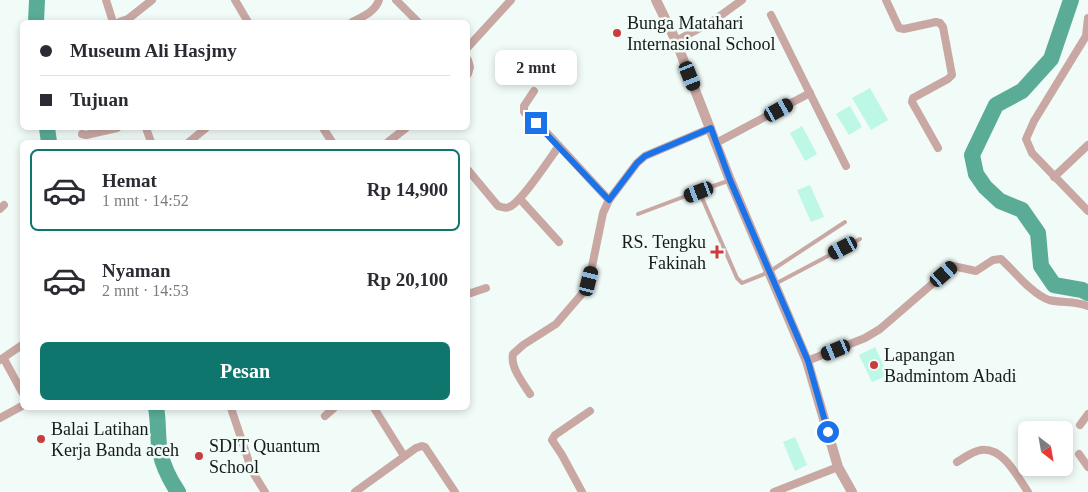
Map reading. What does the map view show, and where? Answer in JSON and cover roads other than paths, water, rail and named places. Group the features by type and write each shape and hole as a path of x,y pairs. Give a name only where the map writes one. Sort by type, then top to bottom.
{"street":[{"path":"106,0 112,20"},
{"path":"125,20 152,0"},
{"path":"235,0 247,20"},
{"path":"356,20 373,10 379,0"},
{"path":"396,0 416,20"},
{"path":"470,44 511,0"},
{"path":"656,0 676,41 730,180 808,361 838,467 852,492"},
{"path":"676,41 713,20 742,0"},
{"path":"886,0 899,28 904,30 936,22 940,23 943,27 952,75 914,98 912,102 938,148"},
{"path":"771,15 846,166"},
{"path":"1088,18 1086,36 1034,121 1026,139 1032,153 1088,211"},
{"path":"534,92 523,110 609,200"},
{"path":"716,143 810,93"},
{"path":"530,394 514,366 512,361 513,354 523,344 556,324 581,295 589,281 603,213 609,200 637,163 645,156 711,128"},
{"path":"82,134 86,135 108,130"},
{"path":"191,140 204,130"},
{"path":"391,140 403,130"},
{"path":"1054,177 1088,144"},
{"path":"470,172 498,206 510,207 520,199 559,146"},
{"path":"1082,204 1088,197"},
{"path":"520,199 559,242"},
{"path":"808,361 880,330 952,266 976,270 993,260 1001,259 1036,293 1047,299 1088,306"},
{"path":"470,293 486,288"},
{"path":"20,347 2,359 20,389"},
{"path":"0,418 20,407"},
{"path":"232,410 252,471 264,492"},
{"path":"325,416 332,410"},
{"path":"375,410 404,456"},
{"path":"582,492 552,440 555,435 590,412"},
{"path":"1080,425 1088,414"},
{"path":"359,491 404,456 422,446 425,447 455,492"},
{"path":"957,462 979,450 992,450 1000,454 1028,492"},
{"path":"1079,454 1088,467"},
{"path":"774,492 838,467"}],"lane":[{"path":"638,214 730,180"},
{"path":"699,192 742,283 769,272 845,222"},
{"path":"775,284 860,239"}],"waterway":[{"path":"36,20 37,0"},
{"path":"1071,0 1051,59 1022,91 996,105 972,155 976,174 985,187 1000,201 1022,210 1038,233 1041,266 1054,285 1082,290 1088,293"},
{"path":"47,130 49,140"},
{"path":"156,410 161,457 167,473 178,492"}],"place":[{"name":"Bunga Matahari Internasional School","path":"617,33"},
{"name":"RS. Tengku Fakinah","path":"717,252"},
{"name":"Lapangan Badmintom Abadi","path":"874,365"},
{"name":"Balai Latihan Kerja Banda aceh","path":"41,439"},
{"name":"SDIT Quantum School","path":"199,456"}]}
